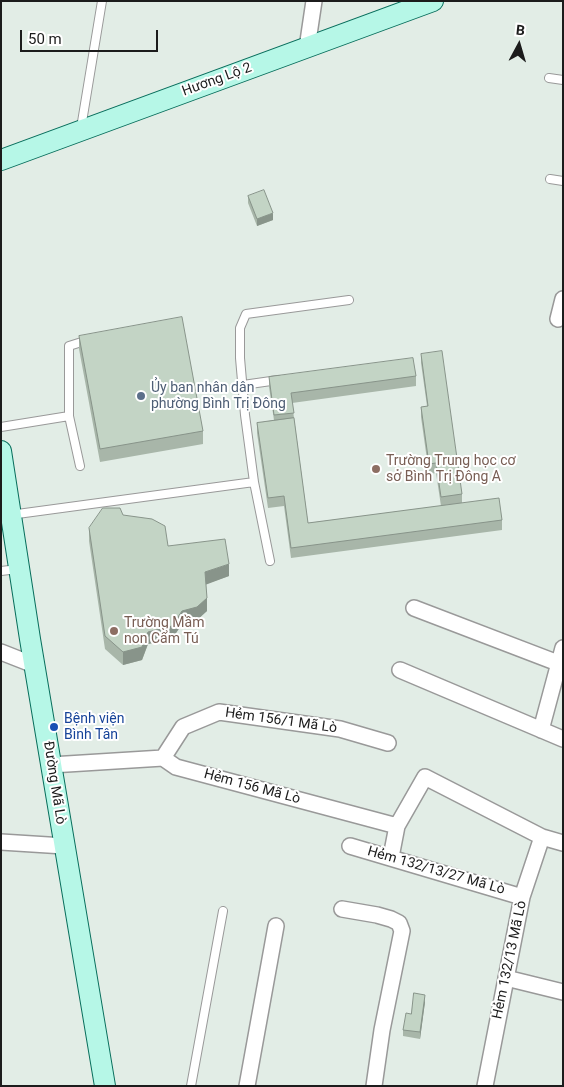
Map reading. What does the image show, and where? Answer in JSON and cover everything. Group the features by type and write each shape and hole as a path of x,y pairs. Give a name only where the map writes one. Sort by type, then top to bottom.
{"main road":[{"name":"Hương Lộ 2","path":"1,160 433,1"},
{"name":"Đường Mã Lò","path":"1,451 10,515 10,570 34,665 64,846 108,1085"}],"street":[{"path":"307,48 314,1"},
{"path":"558,319 563,299"},
{"path":"414,608 560,664"},
{"path":"541,730 563,648"},
{"path":"1,652 34,665"},
{"path":"400,670 563,739"},
{"name":"Hẻm 156/1 Mã Lò","path":"163,758 183,727 219,712 340,730 388,743"},
{"path":"50,765 163,758"},
{"name":"Hẻm 156 Mã Lò","path":"163,758 176,767 397,826"},
{"path":"391,858 397,826 425,777 542,837 563,843"},
{"name":"Hẻm 132/13 Mã Lò","path":"485,1086 522,897 542,837"},
{"path":"1,842 64,846"},
{"name":"Hẻm 132/13/27 Mã Lò","path":"350,846 522,897"},
{"path":"342,908 391,919 399,923 402,931 385,1012 374,1086"},
{"path":"247,1086 276,926"},
{"path":"506,978 563,992"}],"lane":[{"path":"81,130 102,1"},
{"path":"549,78 563,80"},
{"path":"550,179 563,181"},
{"path":"270,561 254,482 242,385 240,328 246,314 349,300"},
{"path":"80,466 69,416 70,346 94,338"},
{"path":"242,385 289,379"},
{"path":"1,427 69,416"},
{"path":"10,515 254,482"},
{"path":"191,1086 223,911"}],"building":[{"path":"264,190 273,213 257,219 248,196"},
{"name":"Ủy ban nhân dân phường Bình Trị Đông","path":"182,317 203,431 100,449 79,336"},
{"path":"442,351 462,494 441,497 436,463 429,464 421,407 428,406 421,354"},
{"path":"413,358 416,376 291,393 294,413 274,415 269,377"},
{"path":"294,418 308,523 499,498 502,520 291,548 284,496 268,498 257,423"},
{"path":"103,508 120,508 123,515 152,519 165,526 168,546 225,539 229,564 205,572 207,598 197,607 182,611 172,626 148,632 142,647 123,652 105,636 89,528"},
{"path":"414,993 425,995 420,1032 403,1030 406,1013 411,1014"}],"place":[{"name":"Ủy ban nhân dân phường Bình Trị Đông","path":"141,396"},
{"name":"Trường Trung học cơ sở Bình Trị Đông A","path":"376,469"},
{"name":"Trường Mầm non Cẩm Tú","path":"114,631"},
{"name":"Bệnh viện Bình Tân","path":"54,727"}]}
